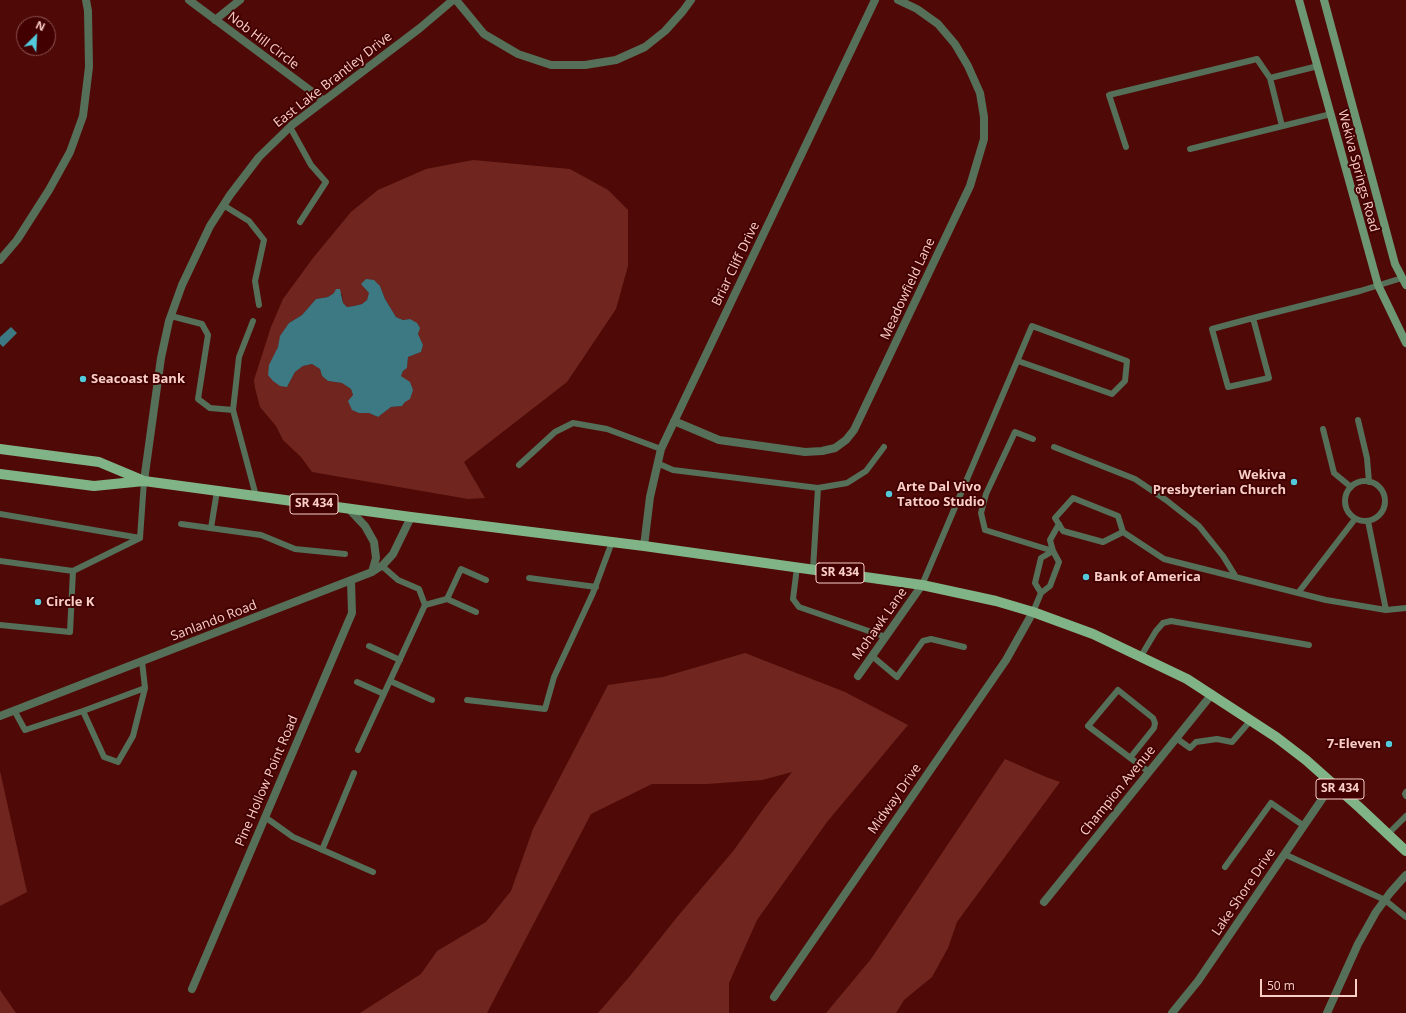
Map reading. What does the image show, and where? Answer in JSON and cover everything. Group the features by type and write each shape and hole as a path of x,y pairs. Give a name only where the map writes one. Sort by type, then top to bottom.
{"main road":[{"name":"Wekiva Springs Road","path":"1299,0 1378,285 1406,343"},
{"name":"Wekiva Springs Road","path":"1324,0 1396,264 1404,281"},
{"name":"SR 434","path":"0,449 99,462 144,481"},
{"name":"SR 434","path":"0,474 94,486 144,481 217,490 797,567 922,585 983,598 1033,612 1093,634 1187,679 1212,694 1282,742 1333,783 1406,851"}],"street":[{"path":"0,260 17,240 49,190 70,152 83,116 90,67 88,11 86,0"},
{"name":"Nob Hill Circle","path":"189,0 323,100"},
{"path":"215,20 240,0"},
{"path":"454,0 484,34 518,54 551,64 585,65 616,60 644,47 665,31 691,0"},
{"name":"East Lake Brantley Drive","path":"144,481 161,358 171,316 196,252 223,205 259,157 290,127 454,0"},
{"name":"Briar Cliff Drive","path":"644,546 650,497 661,449 875,0"},
{"name":"Meadowfield Lane","path":"674,421 719,440 805,452 822,451 835,448 846,440 854,430 970,186 984,139 984,117 980,94 968,66 955,44 938,24 917,9 898,0"},
{"path":"348,508 365,526 374,542 376,558 372,572"},
{"name":"Sanlando Road","path":"0,716 372,572 382,566 392,554 411,516"},
{"name":"Pine Hollow Point Road","path":"192,989 352,613 352,581"},
{"name":"Mohawk Lane","path":"858,676 922,585"},
{"name":"Midway Drive","path":"774,997 1006,660 1033,612"},
{"name":"Champion Avenue","path":"1044,902 1212,694"},
{"name":"Lake Shore Drive","path":"1172,1013 1198,981 1333,783"},
{"path":"1327,1013 1358,944 1376,912 1406,875"}],"lane":[{"path":"1126,147 1109,95 1257,60 1270,78 1282,126"},
{"path":"1270,78 1318,66"},
{"path":"1190,149 1331,114"},
{"path":"290,127 311,165 326,182 300,222"},
{"path":"223,205 249,221 264,240 255,281 259,305"},
{"path":"1253,318 1269,378 1228,387 1212,328 1253,318 1360,292 1378,285 1404,281"},
{"path":"171,316 202,324 208,335 198,399 210,408 233,410"},
{"path":"253,321 239,357 233,410 256,496"},
{"path":"922,585 1032,326 1127,361 1124,381 1112,394 1018,361"},
{"path":"1358,420 1367,458 1369,482"},
{"path":"519,465 555,432 574,423 607,429 661,449"},
{"path":"1323,429 1334,473 1351,487"},
{"path":"1032,439 1015,432 986,494 981,513 985,530 1053,551"},
{"path":"657,463 673,470 818,488 847,483 866,471 884,447"},
{"path":"1054,447 1135,479 1166,500 1199,526 1224,556 1236,578"},
{"path":"140,538 144,481"},
{"path":"1362,481 1369,482 1375,484 1381,489 1384,495 1384,509 1380,515 1374,519 1368,521 1355,519 1346,510 1345,497 1351,487 1362,481"},
{"path":"813,570 818,488"},
{"path":"211,528 217,490"},
{"path":"1123,532 1102,542 1063,532 1055,518 1073,498 1118,516 1123,532 1164,559 1326,600 1386,610 1406,608"},
{"path":"0,514 140,538"},
{"path":"1298,593 1355,519"},
{"path":"1368,521 1386,610"},
{"path":"181,524 261,535 295,549 345,554"},
{"path":"1033,612 1041,593 1050,586 1059,562 1053,551 1050,540 1059,524"},
{"path":"0,560 73,571 140,538"},
{"path":"467,700 545,709 554,677 596,587 612,542"},
{"path":"1041,593 1035,583 1039,566 1042,558 1053,551"},
{"path":"358,750 425,605 419,589 398,580 382,566"},
{"path":"797,567 793,599 799,607 886,636"},
{"path":"447,599 461,569 486,580"},
{"path":"0,625 70,632 73,571"},
{"path":"529,578 596,587"},
{"path":"425,605 447,599 476,612"},
{"path":"1141,656 1156,631 1163,623 1171,621 1309,645"},
{"path":"872,656 897,676 923,641 931,639 964,647"},
{"path":"369,646 400,660"},
{"path":"83,712 104,757 118,762 133,736 144,688 142,662"},
{"path":"390,681 432,700"},
{"path":"357,682 384,694"},
{"path":"14,710 25,730 83,712 144,688"},
{"path":"1130,758 1154,728 1155,723 1153,718 1118,690 1088,726 1130,758 1149,772"},
{"path":"1176,738 1190,748 1196,742 1217,739 1232,742 1251,720"},
{"path":"322,850 354,773"},
{"path":"1406,792 1406,796"},
{"path":"1225,867 1271,803 1304,826"},
{"path":"1388,834 1406,816"},
{"path":"265,817 293,837 373,872"},
{"path":"1284,854 1385,900 1406,917"}],"shaded area":[{"path":"473,160 570,169 608,190 628,210 628,266 616,309 567,382 464,462 485,498 468,499 312,472 301,457 283,440 276,426 260,407 255,388 254,380 271,327 283,299 313,258 351,212 378,190 426,169","holes":["380,286 385,299 396,317 403,320 410,319 423,345 421,352 408,357 407,368 403,371 401,376 405,380 405,402 402,406 391,407 378,417 369,413 359,413 351,389 342,383 328,381 322,376 320,369 312,364 303,366 295,372 287,387 274,356 289,323 302,315 316,299 328,297 334,293 342,294 343,303 347,307 362,304 367,300 370,293 365,289"]},
{"path":"745,653 845,692 908,725 827,822 757,920 729,983 729,1013 598,1013 734,850 792,772 762,780 707,784 652,784 591,814 487,1013 360,1013 421,974 437,951 486,922 511,891 533,829 608,685 663,677"},
{"path":"1005,759 1060,782 957,922 948,948 932,977 904,1000 896,1013 826,1013 871,959"},
{"path":"0,771 27,892 0,906"},
{"path":"0,990 16,1013 0,1013"}],"water":[{"path":"366,279 374,280 380,286 385,299 396,317 403,320 410,319 417,323 420,328 418,334 423,345 421,352 408,357 407,368 403,371 401,376 410,382 413,390 410,399 402,406 391,407 378,417 369,413 359,413 352,410 348,401 353,395 351,389 342,383 328,381 322,376 320,369 312,364 303,366 295,372 287,387 280,386 268,375 269,365 278,347 280,336 289,323 302,315 316,299 328,297 334,293 336,289 340,289 343,303 347,307 362,304 367,300 369,293 361,284"},
{"path":"11,327 17,333 3,347 0,344 0,337"}],"place":[{"name":"Seacoast Bank","path":"83,379"},
{"name":"Wekiva Presbyterian Church","path":"1294,482"},
{"name":"Arte Dal Vivo Tattoo Studio","path":"889,494"},
{"name":"Bank of America","path":"1086,577"},
{"name":"Circle K","path":"38,602"},
{"name":"7-Eleven","path":"1389,744"}]}
